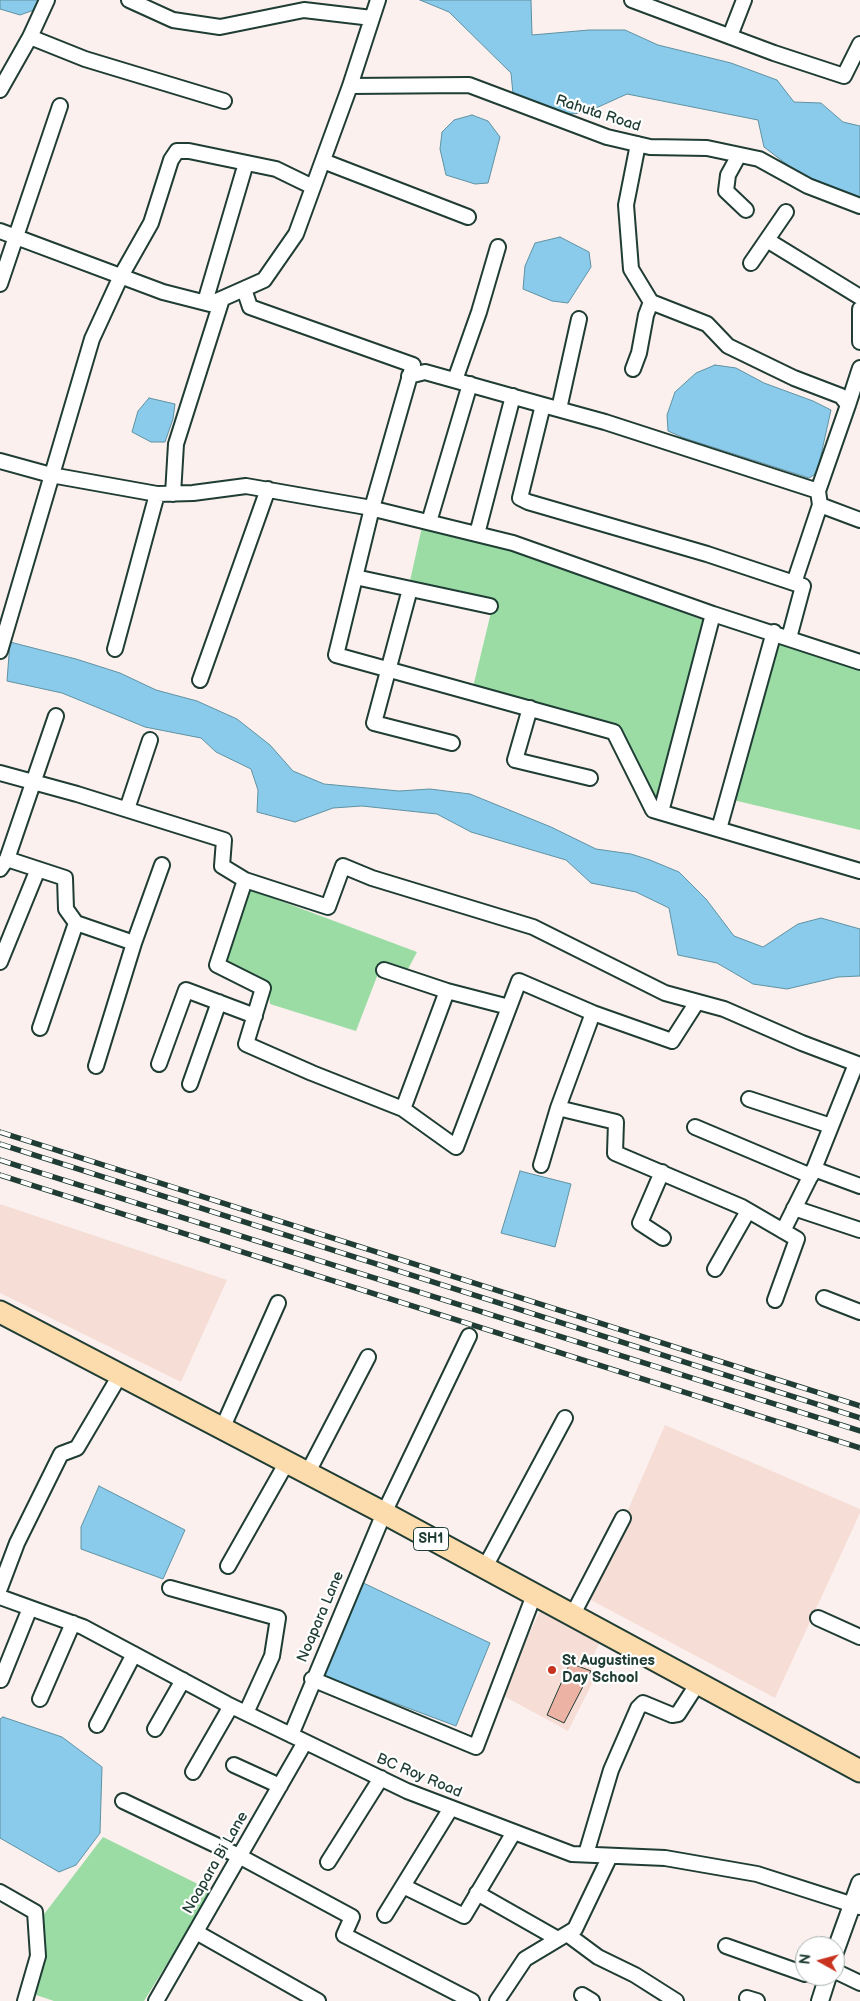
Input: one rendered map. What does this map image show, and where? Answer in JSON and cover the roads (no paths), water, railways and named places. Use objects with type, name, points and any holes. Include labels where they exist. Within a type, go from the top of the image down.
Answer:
[{"type":"main road","name":"SH1","points":[[0,1312],[384,1513],[860,1771]]},
{"type":"street","points":[[0,90],[30,37],[47,0]]},
{"type":"street","points":[[129,0],[173,20],[220,27],[304,10],[372,18]]},
{"type":"street","points":[[0,231],[163,292],[210,304],[264,280],[296,234],[350,86],[378,0]]},
{"type":"street","points":[[632,0],[774,53],[844,76],[860,44]]},
{"type":"street","points":[[730,36],[744,0]]},
{"type":"street","points":[[30,37],[85,59],[224,101]]},
{"type":"street","name":"Rahuta Road","points":[[350,86],[470,85],[607,137],[650,147],[707,148],[759,159],[808,186],[860,206]]},
{"type":"street","points":[[0,284],[60,106]]},
{"type":"street","points":[[638,144],[626,205],[626,214],[631,269],[651,302],[707,324],[728,346],[794,378],[841,396],[848,405]]},
{"type":"street","points":[[0,651],[92,339],[121,276],[151,223],[171,160],[177,151],[189,151],[276,169],[313,187]]},
{"type":"street","points":[[739,155],[728,175],[726,191],[746,210]]},
{"type":"street","points":[[323,161],[468,217]]},
{"type":"street","points":[[205,302],[246,162]]},
{"type":"street","points":[[751,262],[786,212]]},
{"type":"street","points":[[767,240],[860,297]]},
{"type":"street","points":[[455,380],[479,312],[498,247]]},
{"type":"street","points":[[244,289],[250,307],[412,365],[372,508],[336,655],[614,732],[653,810],[860,871]]},
{"type":"street","points":[[173,494],[176,444],[222,299]]},
{"type":"street","points":[[632,369],[639,353],[646,315],[651,302]]},
{"type":"street","points":[[860,309],[860,342]]},
{"type":"street","points":[[559,409],[579,319]]},
{"type":"street","points":[[794,583],[820,505],[818,491],[860,368]]},
{"type":"street","points":[[409,376],[425,372],[543,404],[818,491]]},
{"type":"street","points":[[429,522],[470,384]]},
{"type":"street","points":[[477,534],[514,396]]},
{"type":"street","points":[[543,404],[520,498],[528,502],[707,554],[803,586],[789,638]]},
{"type":"street","points":[[0,461],[51,475],[157,494],[194,493],[246,486],[372,508],[513,543],[713,614],[774,632],[860,662]]},
{"type":"street","points":[[200,680],[268,490]]},
{"type":"street","points":[[116,649],[157,494]]},
{"type":"street","points":[[820,505],[860,520]]},
{"type":"street","points":[[355,577],[490,606]]},
{"type":"street","points":[[410,589],[374,723],[452,743]]},
{"type":"street","points":[[661,812],[713,614]]},
{"type":"street","points":[[719,829],[774,632]]},
{"type":"street","points":[[530,708],[515,760],[590,778]]},
{"type":"street","points":[[56,716],[4,864],[38,869],[65,878],[66,909],[76,923],[134,943]]},
{"type":"street","points":[[127,810],[150,740]]},
{"type":"street","points":[[0,773],[224,840],[222,866],[245,880],[328,907],[343,866],[372,878],[533,927],[665,993],[724,1009],[802,1043],[858,1064],[812,1172],[783,1231]]},
{"type":"street","points":[[96,1066],[134,943],[162,866]]},
{"type":"street","points":[[0,962],[38,869]]},
{"type":"street","points":[[245,880],[217,965],[263,988],[246,1044],[312,1073],[403,1109],[456,1147],[519,981],[593,1013],[672,1041],[697,1002]]},
{"type":"street","points":[[40,1028],[76,923]]},
{"type":"street","points":[[384,970],[447,991],[509,1007]]},
{"type":"street","points":[[159,1064],[186,990],[254,1016]]},
{"type":"street","points":[[403,1109],[447,991]]},
{"type":"street","points":[[190,1084],[219,1002]]},
{"type":"street","points":[[541,1165],[558,1108],[593,1013]]},
{"type":"street","points":[[749,1099],[831,1126]]},
{"type":"street","points":[[558,1108],[616,1122],[615,1153],[748,1211],[797,1240],[776,1300]]},
{"type":"street","points":[[695,1127],[812,1172],[860,1186]]},
{"type":"street","points":[[662,1172],[640,1223],[663,1238]]},
{"type":"street","points":[[794,1208],[860,1230]]},
{"type":"street","points":[[715,1269],[748,1211]]},
{"type":"street","points":[[824,1298],[860,1312]]},
{"type":"street","points":[[222,1429],[278,1303]]},
{"type":"street","name":"Noapara Lane","points":[[290,1735],[312,1679],[384,1513],[469,1336]]},
{"type":"street","points":[[307,1474],[368,1357]]},
{"type":"street","points":[[0,1588],[17,1543],[61,1454],[77,1448],[120,1375]]},
{"type":"street","points":[[484,1568],[565,1418]]},
{"type":"street","points":[[228,1566],[287,1462]]},
{"type":"street","points":[[572,1616],[623,1518]]},
{"type":"street","points":[[170,1588],[278,1618],[272,1656],[246,1713]]},
{"type":"street","points":[[312,1679],[476,1747],[534,1595]]},
{"type":"street","name":"BC Roy Road","points":[[0,1598],[73,1623],[231,1706],[381,1778],[451,1808],[572,1854],[665,1858],[757,1874],[856,1905]]},
{"type":"street","points":[[1,1680],[30,1608]]},
{"type":"street","points":[[818,1618],[860,1637]]},
{"type":"street","points":[[40,1699],[73,1623]]},
{"type":"street","points":[[97,1726],[134,1654]]},
{"type":"street","points":[[155,1729],[183,1680]]},
{"type":"street","points":[[586,1854],[611,1770],[638,1708],[643,1703],[672,1714],[678,1714],[698,1683]]},
{"type":"street","points":[[193,1772],[231,1706]]},
{"type":"street","name":"Noapara Bi Lane","points":[[156,2001],[305,1742]]},
{"type":"street","points":[[234,1765],[280,1786]]},
{"type":"street","points":[[328,1862],[381,1778]]},
{"type":"street","points":[[123,1801],[239,1856],[352,1917],[344,1935],[472,2001]]},
{"type":"street","points":[[385,1915],[451,1808]]},
{"type":"street","points":[[403,1886],[464,1916],[514,1832]]},
{"type":"street","points":[[497,2001],[525,1959],[575,1930],[610,1856]]},
{"type":"street","points":[[842,1936],[856,1905],[860,1883]]},
{"type":"street","points":[[0,1892],[35,1912],[38,1956],[25,2001]]},
{"type":"street","points":[[478,1893],[635,1975],[676,2001]]},
{"type":"street","points":[[196,1932],[318,2001]]},
{"type":"street","points":[[726,1946],[795,1970]]},
{"type":"street","points":[[845,1980],[860,1983]]},
{"type":"street","points":[[820,2001],[823,1986]]},
{"type":"water","points":[[0,0],[38,0],[34,10],[20,15],[0,9]]},
{"type":"water","points":[[420,0],[531,0],[532,35],[589,30],[625,30],[658,45],[731,63],[777,80],[794,102],[821,103],[843,122],[860,126],[860,199],[806,179],[764,147],[758,120],[627,94],[585,113],[567,114],[513,94],[511,73],[449,12]]},
{"type":"water","points":[[472,115],[488,121],[500,137],[488,183],[475,184],[446,175],[440,149],[442,132],[454,120]]},
{"type":"water","points":[[560,237],[589,252],[591,267],[568,303],[552,301],[523,289],[525,266],[535,243]]},
{"type":"water","points":[[715,365],[736,368],[764,383],[813,401],[831,410],[817,473],[809,478],[684,438],[668,431],[667,415],[675,392],[696,373]]},
{"type":"water","points":[[149,398],[175,404],[173,419],[165,442],[151,442],[132,432],[138,411]]},
{"type":"water","points":[[10,642],[76,659],[120,673],[156,690],[197,701],[237,719],[270,745],[293,771],[324,784],[399,791],[430,789],[470,794],[551,827],[596,849],[631,854],[650,860],[679,872],[706,899],[734,936],[763,947],[798,924],[821,918],[860,929],[860,976],[838,977],[787,989],[753,984],[717,963],[678,955],[669,908],[636,892],[591,883],[566,860],[471,832],[437,814],[362,806],[333,808],[295,822],[257,812],[258,790],[251,769],[216,752],[201,738],[145,727],[62,693],[7,681]]},
{"type":"water","points":[[520,1171],[571,1184],[555,1247],[501,1233]]},
{"type":"water","points":[[99,1486],[185,1530],[163,1579],[81,1549],[81,1527]]},
{"type":"water","points":[[357,1580],[490,1643],[456,1726],[320,1675]]},
{"type":"water","points":[[3,1717],[62,1737],[102,1767],[100,1833],[76,1865],[59,1872],[0,1838],[0,1719]]},
{"type":"railway","points":[[0,1132],[860,1406]]},
{"type":"railway","points":[[0,1144],[860,1418]]},
{"type":"railway","points":[[0,1160],[860,1431]]},
{"type":"railway","points":[[0,1175],[860,1448]]},
{"type":"place","name":"St Augustines Day School","points":[[552,1670]]}]
